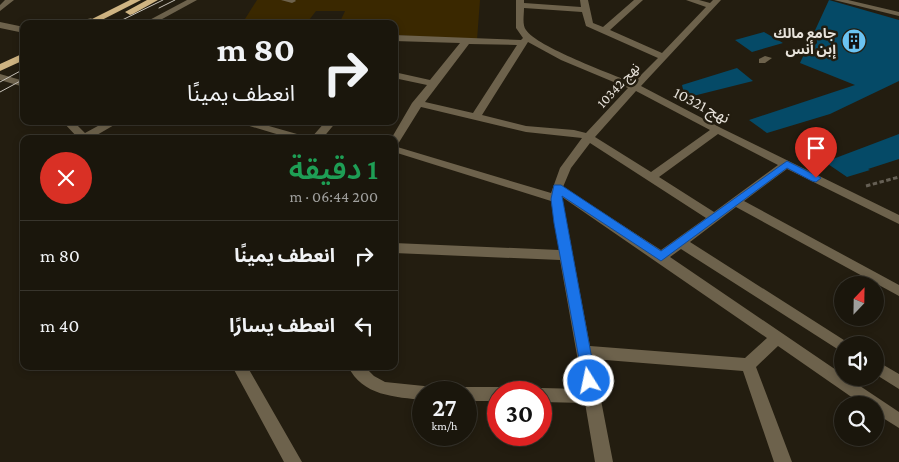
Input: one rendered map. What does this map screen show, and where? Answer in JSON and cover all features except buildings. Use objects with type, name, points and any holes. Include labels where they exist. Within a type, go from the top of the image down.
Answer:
[{"type":"highway","points":[[93,20],[137,0]]},
{"type":"highway","points":[[113,20],[154,0]]},
{"type":"highway","points":[[0,74],[20,59]]},
{"type":"highway","points":[[0,74],[20,66]]},
{"type":"street","points":[[0,9],[10,0]]},
{"type":"street","points":[[154,20],[193,0]]},
{"type":"street","points":[[584,0],[588,24],[664,57]]},
{"type":"street","points":[[604,32],[639,0]]},
{"type":"street","points":[[690,0],[715,3]]},
{"type":"street","points":[[838,0],[899,14]]},
{"type":"street","points":[[525,41],[520,28],[520,3],[585,10]]},
{"type":"street","name":"نهج 10342","points":[[557,193],[571,160],[588,138],[633,86],[664,57],[715,3]]},
{"type":"street","points":[[0,25],[20,29]]},
{"type":"street","points":[[398,38],[466,42],[525,41]]},
{"type":"street","points":[[475,118],[525,41]]},
{"type":"street","name":"نهج 10321","points":[[525,41],[633,86],[717,130],[899,220]]},
{"type":"street","points":[[398,135],[417,103],[466,42]]},
{"type":"street","points":[[0,74],[20,82]]},
{"type":"street","points":[[398,76],[432,83]]},
{"type":"street","points":[[417,103],[531,130],[574,134],[588,138],[715,218]]},
{"type":"street","points":[[71,125],[81,135]]},
{"type":"street","points":[[90,135],[108,125]]},
{"type":"street","points":[[253,125],[291,135]]},
{"type":"street","points":[[320,135],[328,125]]},
{"type":"street","points":[[652,177],[717,130]]},
{"type":"street","points":[[398,149],[557,193],[661,256],[899,421]]},
{"type":"street","points":[[661,256],[787,164]]},
{"type":"street","points":[[557,193],[566,255],[604,462]]},
{"type":"street","points":[[736,202],[899,291]]},
{"type":"street","points":[[681,243],[834,341]]},
{"type":"street","points":[[398,248],[566,255]]},
{"type":"street","points":[[584,352],[748,365],[778,337]]},
{"type":"street","points":[[748,365],[783,462]]},
{"type":"street","points":[[241,370],[293,462]]},
{"type":"street","points":[[358,370],[369,384],[412,391]]},
{"type":"street","points":[[884,372],[899,382]]},
{"type":"street","points":[[552,395],[592,396]]},
{"type":"path","points":[[845,193],[899,177]]},
{"type":"shaded area","points":[[257,0],[480,0],[477,40],[398,35],[398,20],[341,20],[345,11],[316,11],[309,20],[245,19]]},
{"type":"tram line","points":[[122,20],[163,0]]},
{"type":"tram line","points":[[159,8],[175,0]]},
{"type":"tram line","points":[[0,82],[20,71]]},
{"type":"tram line","points":[[0,92],[20,81]]},
{"type":"place","name":"جامع مالك إبن أنس","points":[[854,41]]},
{"type":"route","points":[[589,381],[556,199],[557,188],[661,256],[787,164],[816,178]]}]
